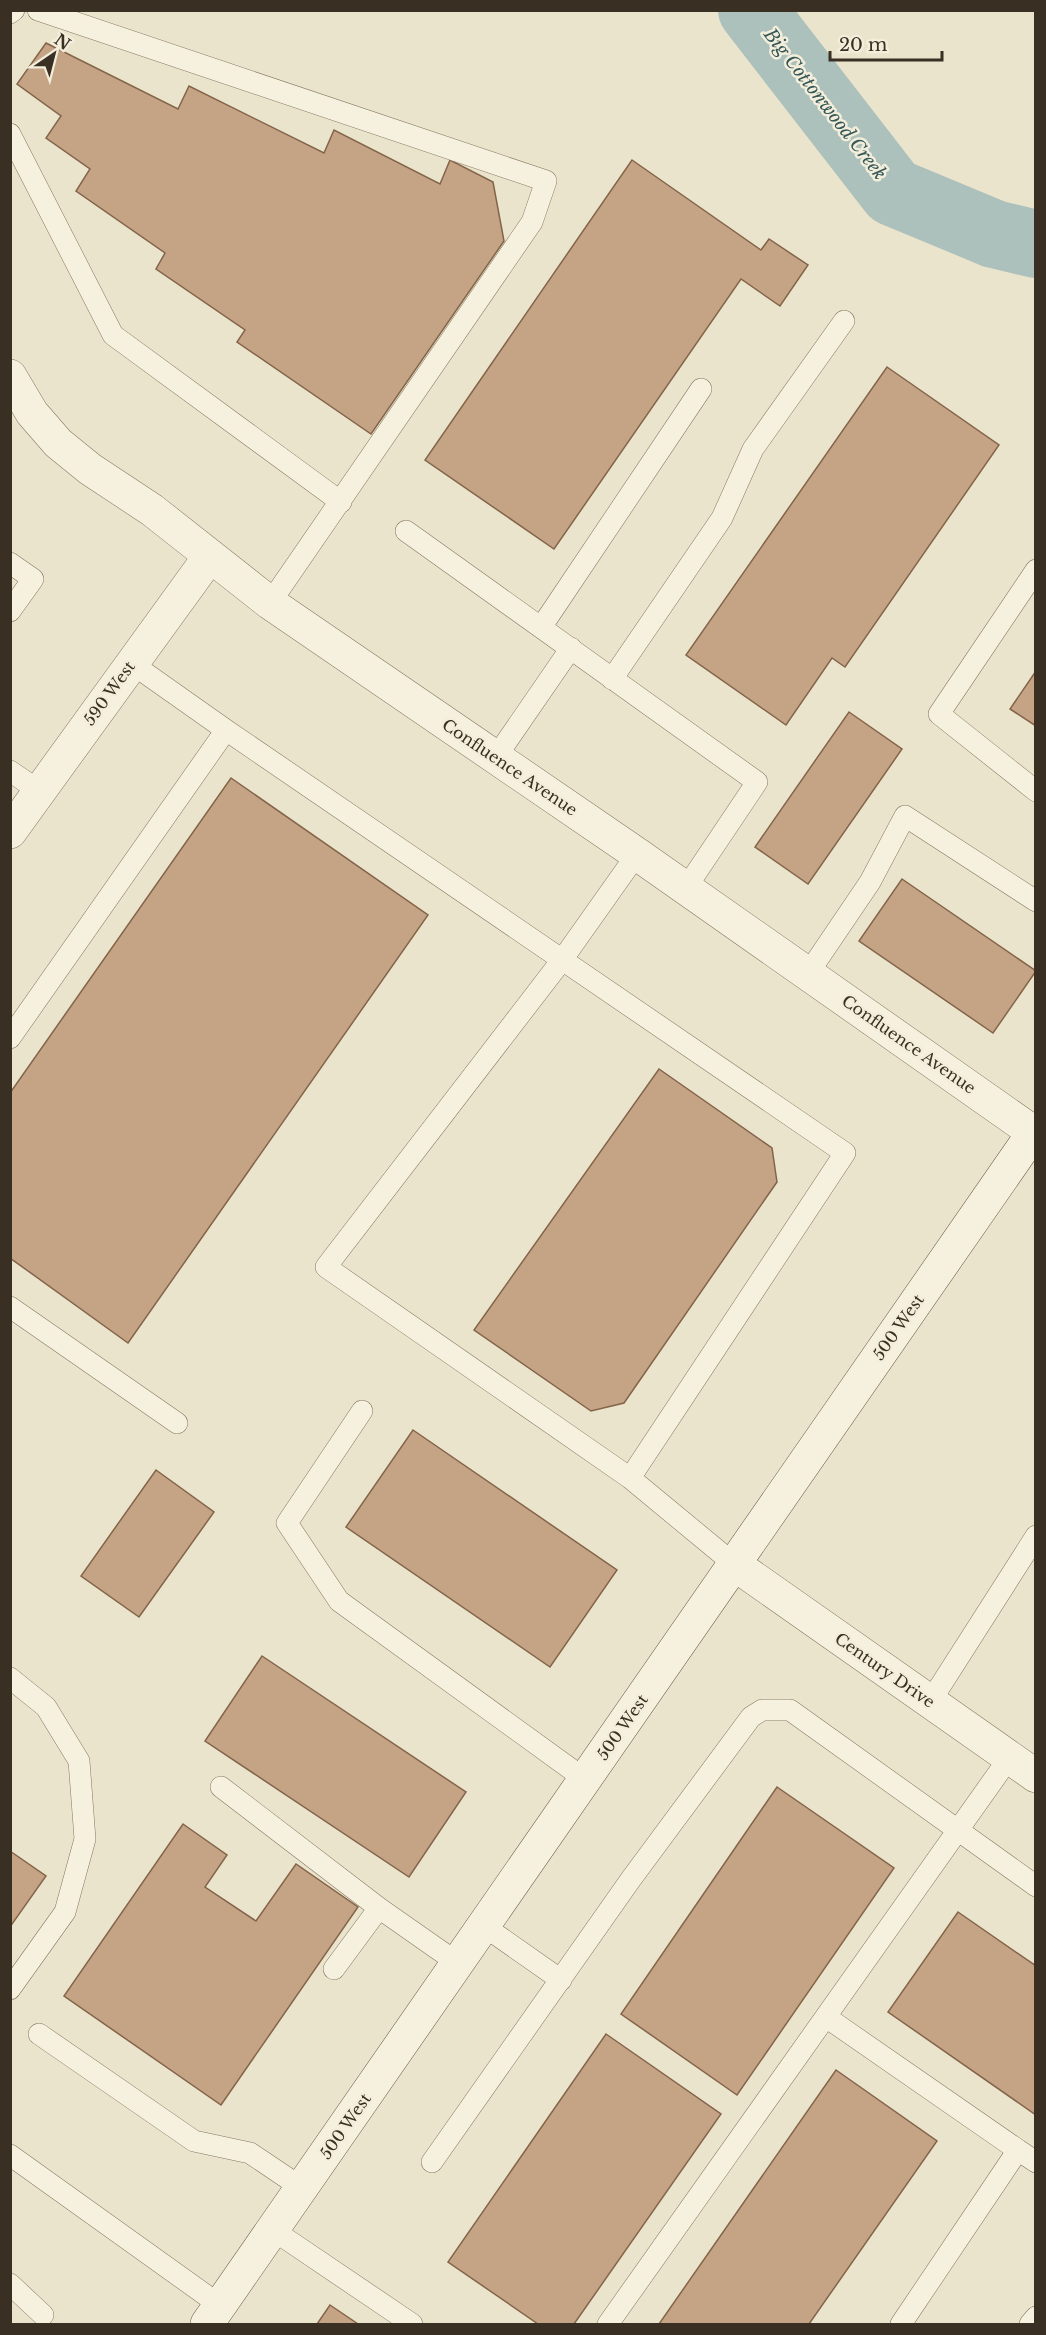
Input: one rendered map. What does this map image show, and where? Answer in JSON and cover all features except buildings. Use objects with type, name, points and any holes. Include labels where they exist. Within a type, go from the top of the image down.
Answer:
[{"type":"street","name":"Confluence Avenue","points":[[10,376],[32,413],[58,443],[90,469],[152,510],[270,603],[637,854],[807,975],[1035,1131]]},
{"type":"street","name":"590 West","points":[[10,832],[210,556]]},
{"type":"street","name":"500 West","points":[[214,2315],[1035,1131]]},
{"type":"street","name":"Century Drive","points":[[734,1564],[1035,1776]]},
{"type":"lane","points":[[10,13],[14,10]]},
{"type":"lane","points":[[38,10],[546,181],[532,222],[270,603]]},
{"type":"lane","points":[[10,134],[113,334],[341,502]]},
{"type":"lane","points":[[612,679],[722,518],[753,449],[844,321]]},
{"type":"lane","points":[[542,626],[702,389]]},
{"type":"lane","points":[[406,531],[542,626],[757,782],[686,888]]},
{"type":"lane","points":[[10,563],[33,579],[10,611]]},
{"type":"lane","points":[[1035,570],[939,714],[1035,791]]},
{"type":"lane","points":[[496,757],[571,648]]},
{"type":"lane","points":[[131,663],[845,1153],[630,1478]]},
{"type":"lane","points":[[10,1038],[226,730]]},
{"type":"lane","points":[[10,771],[39,791]]},
{"type":"lane","points":[[807,975],[870,882],[905,816],[1035,901]]},
{"type":"lane","points":[[637,854],[562,960],[326,1267],[630,1478],[734,1564]]},
{"type":"lane","points":[[10,1307],[177,1423]]},
{"type":"lane","points":[[362,1411],[287,1522],[339,1600],[586,1780]]},
{"type":"lane","points":[[930,1702],[1035,1536]]},
{"type":"lane","points":[[10,1678],[46,1707],[79,1761],[86,1839],[65,1912],[10,1989]]},
{"type":"lane","points":[[432,2162],[631,1879],[751,1717],[762,1710],[790,1710],[1035,1886]]},
{"type":"lane","points":[[608,2325],[1009,1758]]},
{"type":"lane","points":[[221,1787],[379,1908],[459,1964]]},
{"type":"lane","points":[[334,1969],[379,1908]]},
{"type":"lane","points":[[484,1926],[561,1980]]},
{"type":"lane","points":[[826,2017],[1027,2156],[901,2325]]},
{"type":"lane","points":[[39,2034],[194,2141],[250,2153],[302,2188]]},
{"type":"lane","points":[[10,2155],[214,2315]]},
{"type":"lane","points":[[273,2230],[412,2325]]},
{"type":"lane","points":[[10,2284],[46,2321]]},
{"type":"lane","points":[[1030,2325],[1035,2317]]},
{"type":"waterway","name":"Big Cottonwood Creek","points":[[752,10],[893,192],[994,234],[1036,244]]}]
